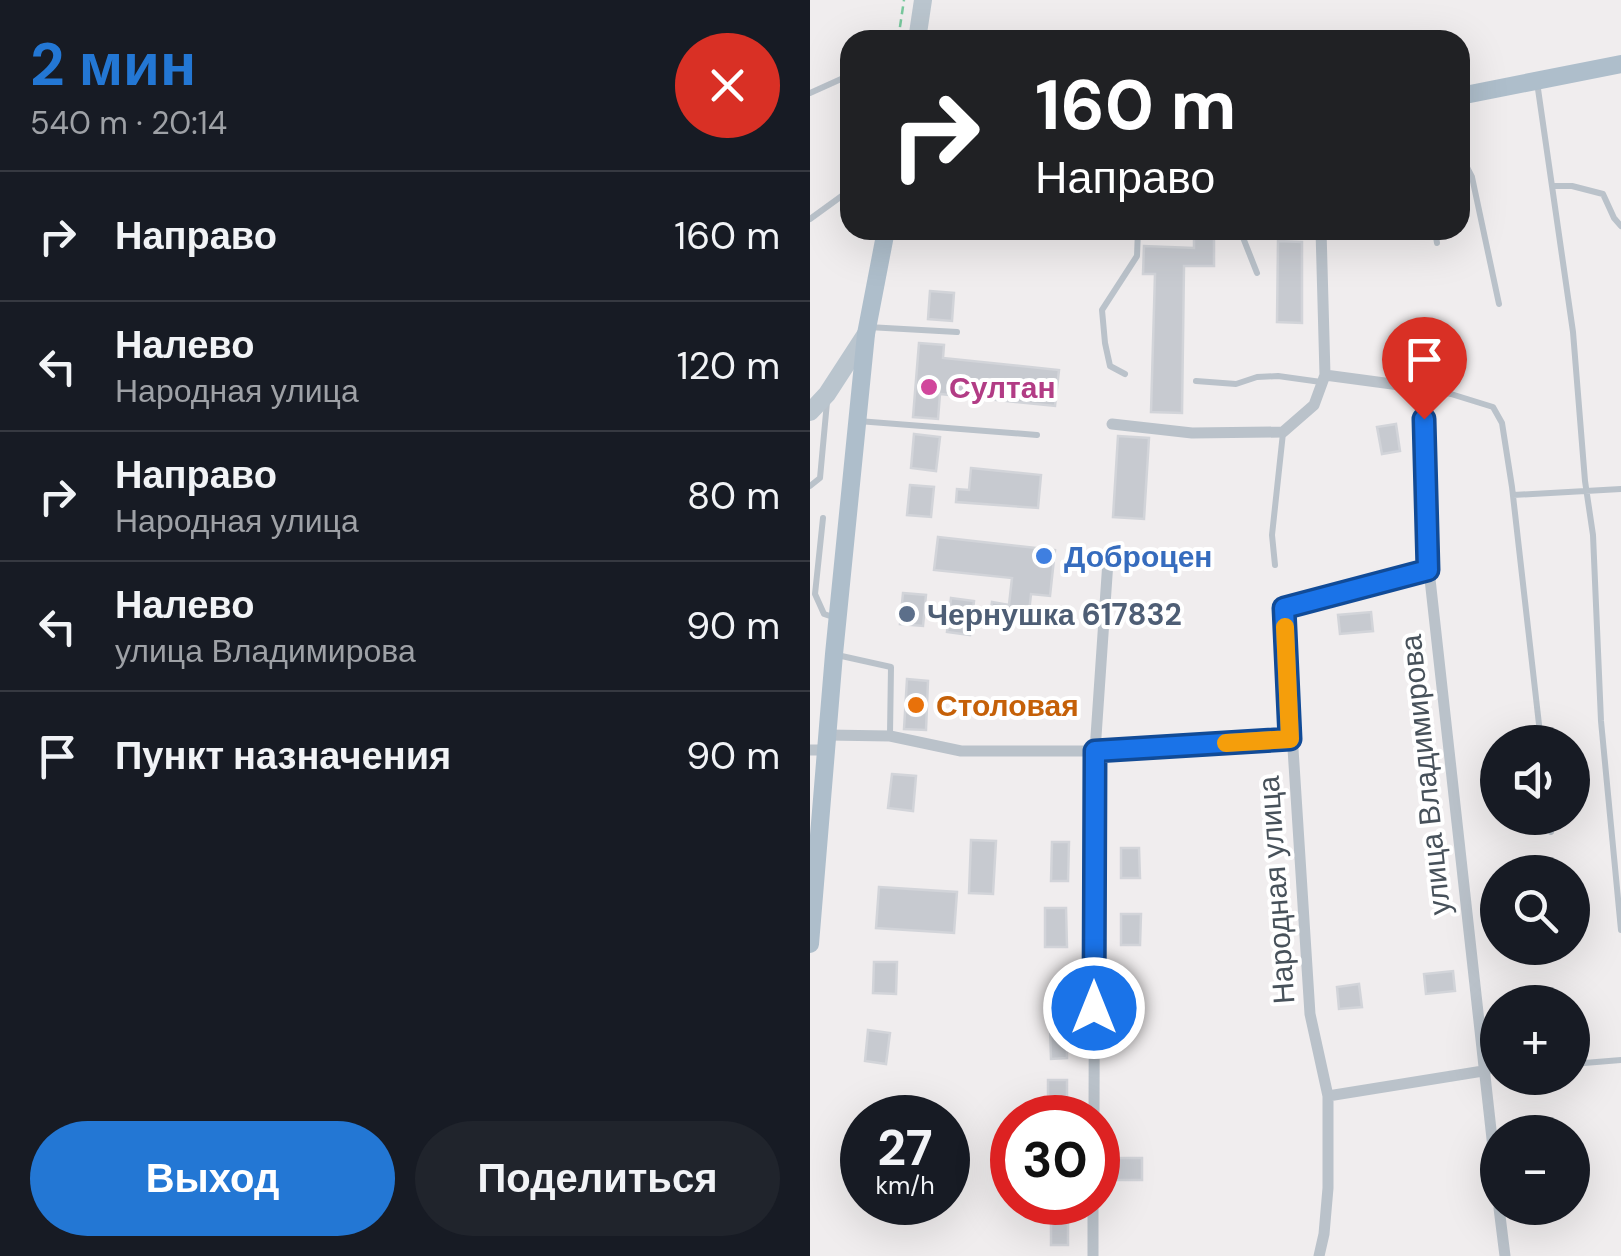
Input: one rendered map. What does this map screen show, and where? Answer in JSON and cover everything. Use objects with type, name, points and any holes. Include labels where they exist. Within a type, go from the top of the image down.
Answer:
[{"type":"main road","points":[[1470,94],[1621,64]]},
{"type":"main road","points":[[810,944],[821,745],[867,330],[884,240]]},
{"type":"street","points":[[918,30],[923,0]]},
{"type":"street","points":[[1112,424],[1192,433],[1283,432],[1314,405],[1324,379],[1321,240]]},
{"type":"street","points":[[810,412],[827,394],[867,330]]},
{"type":"street","points":[[1324,379],[1422,388]]},
{"type":"street","name":"улица Владимирова","points":[[1422,388],[1428,570],[1480,1052]]},
{"type":"street","points":[[1094,1095],[1095,751],[1108,562]]},
{"type":"street","name":"Народная улица","points":[[1319,1256],[1328,1188],[1328,1096],[1310,1014],[1284,608],[1428,570]]},
{"type":"street","points":[[821,745],[890,736],[961,750],[1095,751],[1290,739]]},
{"type":"street","points":[[1328,1096],[1480,1071]]},
{"type":"street","points":[[1093,1225],[1093,1256]]},
{"type":"street","points":[[1501,1225],[1505,1256]]},
{"type":"street","points":[[1324,1234],[1332,1256]]},
{"type":"lane","points":[[810,92],[840,79]]},
{"type":"lane","points":[[1537,81],[1573,332],[1593,535],[1601,721],[1621,930]]},
{"type":"lane","points":[[1470,173],[1499,304]]},
{"type":"lane","points":[[1552,186],[1572,186],[1603,194],[1621,226]]},
{"type":"lane","points":[[810,219],[840,197]]},
{"type":"lane","points":[[1125,374],[1110,366],[1102,310],[1136,256],[1137,240]]},
{"type":"lane","points":[[1244,240],[1257,272]]},
{"type":"lane","points":[[867,330],[956,332]]},
{"type":"lane","points":[[1196,381],[1236,384],[1256,377],[1278,376],[1324,379]]},
{"type":"lane","points":[[1422,388],[1493,407],[1502,423],[1538,725]]},
{"type":"lane","points":[[810,486],[820,478],[827,394]]},
{"type":"lane","points":[[857,421],[1037,435]]},
{"type":"lane","points":[[1275,565],[1272,534],[1283,432]]},
{"type":"lane","points":[[1513,495],[1621,489]]},
{"type":"lane","points":[[823,518],[815,594],[824,614],[837,618]]},
{"type":"lane","points":[[834,654],[891,667],[890,736]]},
{"type":"lane","points":[[1590,1063],[1621,1060]]},
{"type":"path","points":[[900,30],[904,0]]},
{"type":"building","points":[[1194,240],[1214,240],[1214,266],[1184,266],[1182,413],[1151,412],[1155,274],[1143,274],[1144,246],[1194,248]]},
{"type":"building","points":[[1278,241],[1302,242],[1302,323],[1277,322]]},
{"type":"building","points":[[930,291],[954,293],[952,321],[928,319]]},
{"type":"building","points":[[919,343],[944,345],[943,358],[1059,370],[1055,406],[940,394],[938,419],[913,417]]},
{"type":"building","points":[[1396,424],[1400,451],[1382,454],[1377,427]]},
{"type":"building","points":[[914,434],[940,437],[936,471],[911,468]]},
{"type":"building","points":[[1118,436],[1149,438],[1144,519],[1113,517]]},
{"type":"building","points":[[971,468],[1041,475],[1038,508],[956,502],[957,489],[969,490]]},
{"type":"building","points":[[910,485],[934,487],[931,517],[907,515]]},
{"type":"building","points":[[938,537],[1055,550],[1050,596],[1031,594],[1028,621],[990,616],[992,602],[1009,605],[1012,578],[934,570]]},
{"type":"building","points":[[903,593],[926,595],[923,626],[900,624]]},
{"type":"building","points":[[951,598],[974,601],[970,635],[947,632]]},
{"type":"building","points":[[1371,612],[1373,631],[1340,634],[1338,615]]},
{"type":"building","name":"Столовая","points":[[907,679],[928,681],[926,730],[904,729]]},
{"type":"building","points":[[892,774],[916,776],[913,811],[888,808]]},
{"type":"building","points":[[971,840],[996,841],[993,894],[969,893]]},
{"type":"building","points":[[1052,842],[1069,842],[1068,881],[1051,881]]},
{"type":"building","points":[[1121,848],[1139,848],[1140,878],[1121,878]]},
{"type":"building","points":[[879,887],[957,892],[954,933],[876,928]]},
{"type":"building","points":[[1045,908],[1066,908],[1067,947],[1045,947]]},
{"type":"building","points":[[1121,914],[1141,914],[1140,945],[1121,945]]},
{"type":"building","points":[[874,962],[897,962],[896,994],[873,993]]},
{"type":"building","points":[[1453,971],[1455,991],[1426,994],[1424,974]]},
{"type":"building","points":[[1359,984],[1362,1007],[1339,1009],[1337,987]]},
{"type":"building","points":[[1067,1026],[1067,1058],[1051,1059],[1050,1027]]},
{"type":"building","points":[[868,1030],[890,1033],[886,1064],[865,1061]]},
{"type":"building","points":[[1048,1080],[1067,1080],[1067,1095],[1048,1095]]},
{"type":"building","points":[[1120,1158],[1142,1158],[1142,1180],[1120,1180]]},
{"type":"building","points":[[1051,1225],[1068,1225],[1068,1245],[1051,1245]]},
{"type":"slow traffic","points":[[1226,743],[1290,739],[1285,627]]},
{"type":"place","name":"Султан","points":[[929,387]]},
{"type":"place","name":"Доброцен","points":[[1044,556]]},
{"type":"place","name":"Чернушка 617832","points":[[907,614]]},
{"type":"place","name":"Столовая","points":[[916,705]]},
{"type":"route","points":[[1094,1008],[1095,751],[1290,739],[1284,608],[1428,570],[1424,419]]}]
